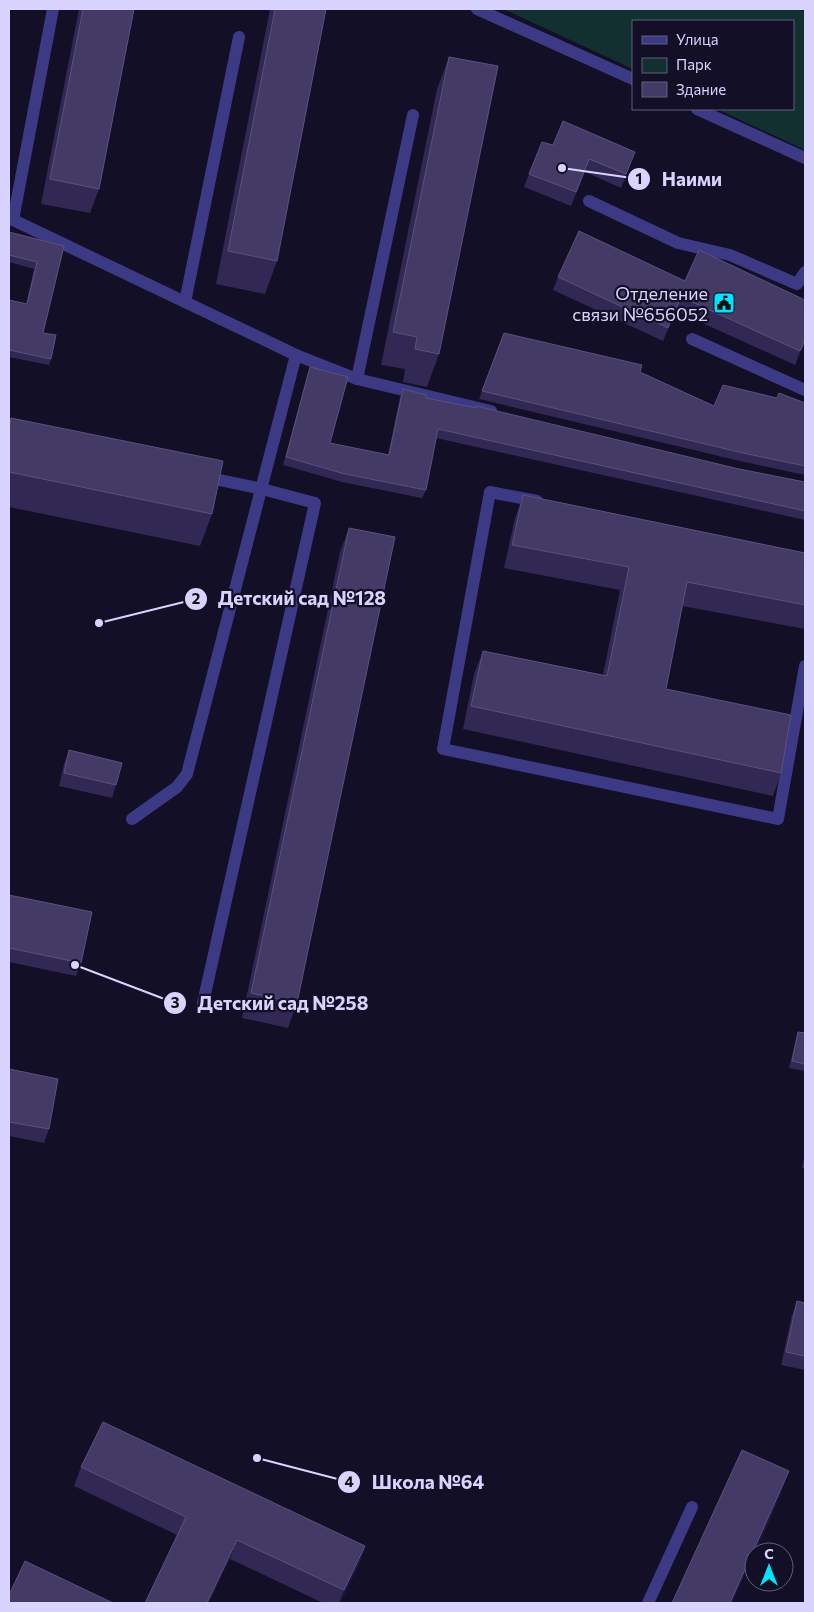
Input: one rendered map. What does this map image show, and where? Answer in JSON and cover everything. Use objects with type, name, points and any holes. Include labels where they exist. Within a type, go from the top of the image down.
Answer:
[{"type":"street","points":[[53,9],[11,219],[296,355],[357,379],[508,415]]},
{"type":"street","points":[[477,9],[632,80]]},
{"type":"street","points":[[185,302],[239,37]]},
{"type":"street","points":[[699,110],[805,158]]},
{"type":"street","points":[[357,379],[412,115]]},
{"type":"street","points":[[589,202],[678,243],[730,255],[797,284],[805,272]]},
{"type":"street","points":[[692,339],[805,390]]},
{"type":"street","points":[[132,818],[177,787],[187,774],[296,355]]},
{"type":"street","points":[[194,474],[315,503],[203,1003]]},
{"type":"street","points":[[548,504],[490,492],[443,749],[778,819],[805,666]]},
{"type":"street","points":[[648,1603],[692,1507]]},
{"type":"green space","points":[[503,9],[798,9],[805,12],[805,150],[719,110],[794,110],[794,20],[632,20],[632,69]]},
{"type":"building","points":[[83,9],[134,9],[99,189],[50,179]]},
{"type":"building","points":[[275,9],[326,9],[277,261],[228,251]]},
{"type":"building","points":[[449,57],[498,66],[439,354],[415,349],[417,337],[393,332]]},
{"type":"building","points":[[563,121],[635,152],[626,174],[589,159],[576,192],[529,174],[542,142],[553,145]]},
{"type":"building","points":[[579,231],[685,281],[699,250],[805,300],[805,340],[800,351],[681,297],[668,328],[558,277]]},
{"type":"building","points":[[9,232],[64,246],[43,333],[56,335],[51,359],[9,350],[9,300],[27,304],[37,262],[9,255]]},
{"type":"building","points":[[504,333],[642,365],[640,372],[714,406],[723,385],[777,398],[779,393],[805,403],[805,466],[482,391]]},
{"type":"building","points":[[310,367],[348,377],[330,443],[389,455],[403,389],[426,395],[426,398],[476,408],[476,406],[739,469],[805,482],[805,511],[438,429],[426,490],[345,474],[286,457]]},
{"type":"building","points":[[11,418],[223,461],[212,514],[9,472],[9,431]]},
{"type":"building","points":[[523,495],[805,553],[805,605],[687,582],[666,689],[791,715],[781,773],[471,706],[483,651],[607,676],[629,567],[512,545]]},
{"type":"building","points":[[349,528],[395,537],[297,1003],[251,993]]},
{"type":"building","points":[[69,750],[122,763],[116,785],[64,773]]},
{"type":"building","points":[[9,895],[92,912],[81,963],[9,948]]},
{"type":"building","points":[[798,1032],[805,1033],[805,1064],[792,1061]]},
{"type":"building","points":[[9,1069],[58,1079],[49,1129],[9,1122]]},
{"type":"building","points":[[797,1301],[805,1303],[805,1356],[786,1352]]},
{"type":"building","points":[[103,1422],[365,1546],[344,1590],[237,1540],[207,1603],[145,1603],[186,1517],[81,1467]]},
{"type":"building","points":[[742,1450],[789,1471],[757,1542],[744,1542],[744,1572],[730,1603],[672,1603]]},
{"type":"building","points":[[25,1561],[113,1603],[9,1603],[9,1595]]},
{"type":"place","name":"Наими","points":[[562,168]]},
{"type":"place","name":"Отделение связи №656052","points":[[724,303]]},
{"type":"place","name":"Детский сад №128","points":[[99,623]]},
{"type":"place","name":"Детский сад №258","points":[[75,965]]},
{"type":"place","name":"Школа №64","points":[[257,1458]]}]
